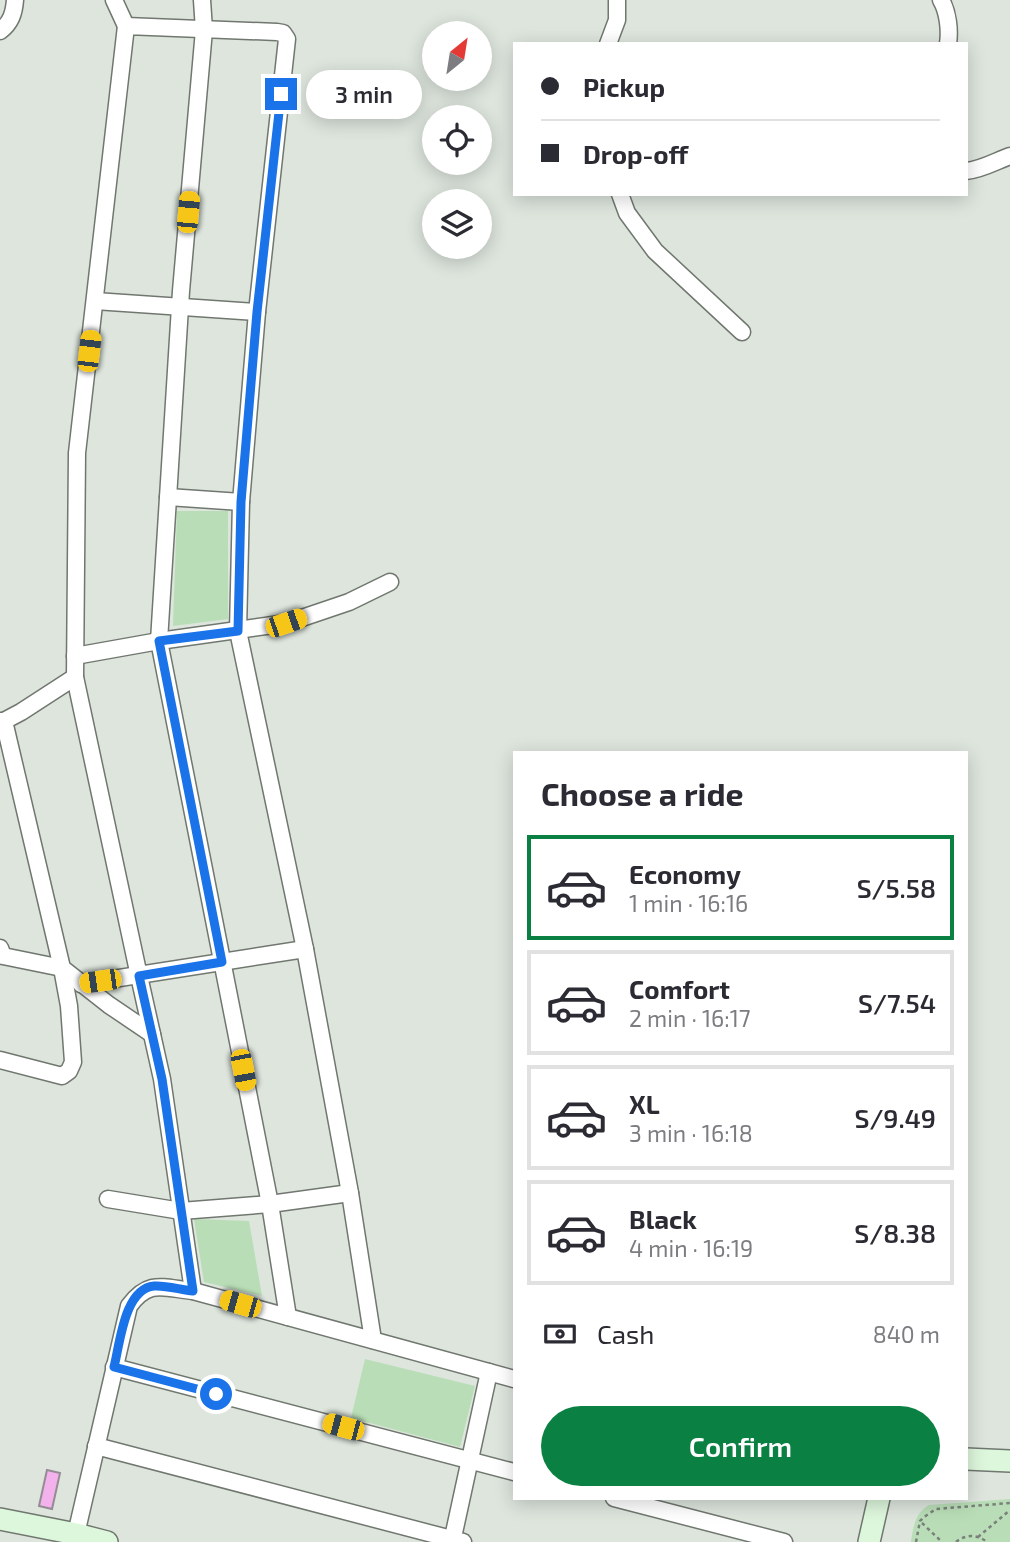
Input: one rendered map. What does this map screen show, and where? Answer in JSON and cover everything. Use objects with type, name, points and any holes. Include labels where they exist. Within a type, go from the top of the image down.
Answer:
[{"type":"main road","points":[[968,1459],[1010,1461]]},
{"type":"main road","points":[[869,1542],[879,1500]]},
{"type":"main road","points":[[0,1519],[64,1536],[107,1542]]},
{"type":"street","points":[[0,31],[9,22],[15,0]]},
{"type":"street","points":[[114,0],[126,26],[77,453],[75,677],[162,1079],[193,1291]]},
{"type":"street","points":[[202,0],[204,30],[180,307],[159,641],[270,1204],[288,1318]]},
{"type":"street","points":[[609,42],[617,20],[617,0]]},
{"type":"street","points":[[941,0],[948,22],[948,42]]},
{"type":"street","points":[[126,26],[281,32],[286,40],[257,312],[241,502],[238,631],[305,948],[350,1193],[373,1340]]},
{"type":"street","points":[[968,171],[1010,156]]},
{"type":"street","points":[[621,196],[627,213],[655,251],[742,332]]},
{"type":"street","points":[[95,301],[257,312]]},
{"type":"street","points":[[168,497],[241,502]]},
{"type":"street","points":[[75,656],[286,623],[349,602],[390,582]]},
{"type":"street","points":[[0,1060],[62,1076],[69,1071],[73,1062],[69,1006],[62,968],[2,721],[75,677]]},
{"type":"street","points":[[81,984],[305,948]]},
{"type":"street","points":[[1,953],[62,968],[152,1034]]},
{"type":"street","points":[[108,1199],[181,1211],[270,1204],[350,1193]]},
{"type":"street","points":[[64,1536],[96,1446],[128,1306],[137,1294],[152,1286],[193,1291],[513,1379]]},
{"type":"street","points":[[114,1367],[513,1472]]},
{"type":"street","points":[[96,1446],[456,1541],[489,1372]]},
{"type":"street","points":[[622,1500],[784,1542]]},
{"type":"path","points":[[915,1542],[920,1521],[936,1509],[1010,1503]]},
{"type":"path","points":[[978,1537],[1010,1510]]},
{"type":"path","points":[[920,1521],[942,1542]]},
{"type":"path","points":[[956,1542],[967,1536],[978,1537],[987,1542]]},
{"type":"green space","points":[[177,511],[228,511],[228,619],[173,626]]},
{"type":"green space","points":[[194,1219],[249,1221],[262,1296],[204,1282]]},
{"type":"green space","points":[[365,1359],[475,1386],[460,1447],[351,1418]]},
{"type":"green space","points":[[1010,1499],[1010,1542],[911,1542],[918,1516],[929,1505]]},
{"type":"building","points":[[47,1470],[60,1473],[52,1509],[39,1506]]},
{"type":"route","points":[[216,1394],[114,1367],[128,1306],[137,1294],[152,1286],[193,1291],[162,1079],[139,976],[222,962],[159,641],[238,631],[241,502],[257,312],[281,94]]}]
